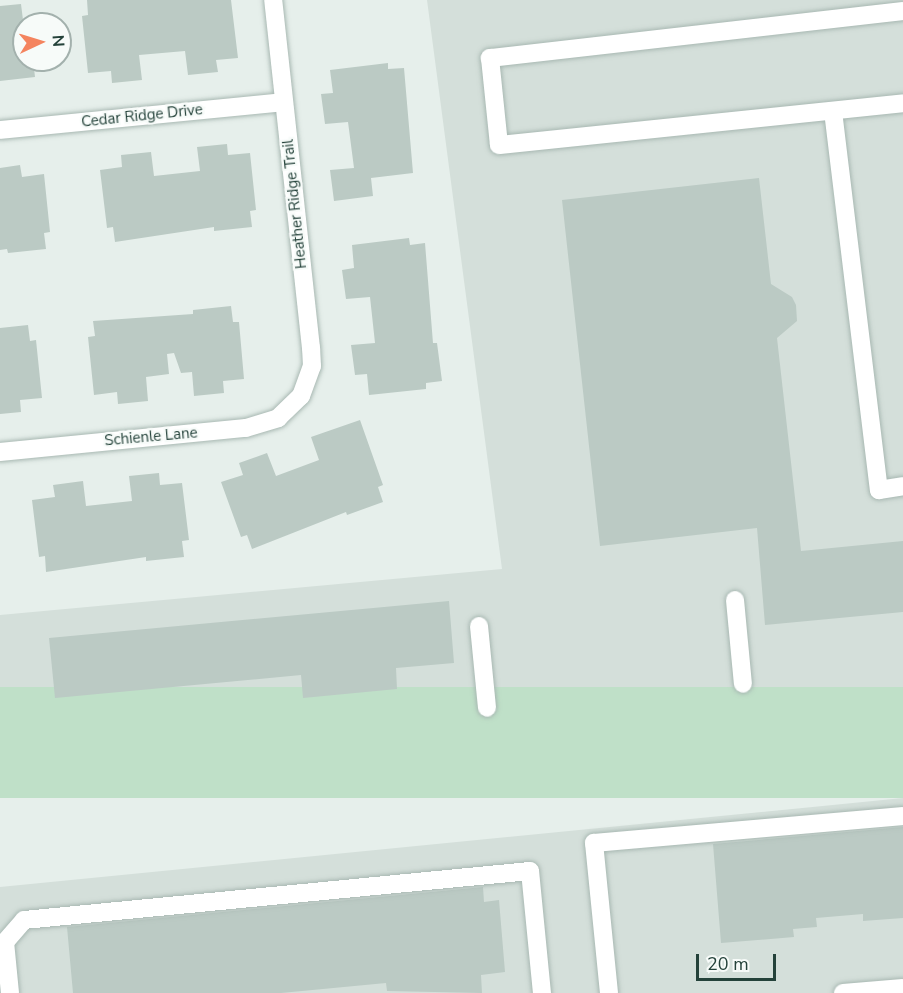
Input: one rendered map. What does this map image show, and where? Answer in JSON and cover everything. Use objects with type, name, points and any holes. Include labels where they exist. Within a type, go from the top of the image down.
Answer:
[{"type":"street","name":"Heather Ridge Trail","points":[[273,0],[312,366],[308,383],[295,404]]},
{"type":"street","points":[[903,11],[490,58],[499,145],[903,103]]},
{"type":"street","name":"Cedar Ridge Drive","points":[[0,130],[284,102]]},
{"type":"street","points":[[833,111],[879,490],[903,486]]},
{"type":"street","name":"Schienle Lane","points":[[0,452],[246,428],[278,418],[295,404]]},
{"type":"street","points":[[735,600],[743,684]]},
{"type":"street","points":[[479,626],[487,708]]},
{"type":"street","points":[[609,993],[594,843],[903,816]]},
{"type":"street","points":[[10,993],[5,942],[24,920],[530,871],[542,993]]},
{"type":"street","points":[[843,993],[903,988]]},
{"type":"shaded area","points":[[427,0],[903,0],[903,687],[0,765],[0,615],[502,569]]},
{"type":"shaded area","points":[[903,798],[903,993],[0,993],[0,887]]},
{"type":"green space","points":[[0,687],[903,687],[903,798],[0,798]]},
{"type":"building","points":[[87,0],[231,0],[238,58],[216,60],[218,72],[188,75],[185,51],[139,55],[142,80],[112,83],[111,71],[88,73],[82,16],[88,15]]},
{"type":"building","points":[[21,4],[22,12],[12,12],[12,72],[34,72],[35,77],[0,81],[0,6]]},
{"type":"building","points":[[388,63],[388,69],[404,68],[413,173],[371,178],[373,196],[334,201],[330,170],[354,168],[348,122],[325,124],[321,94],[333,93],[330,70]]},
{"type":"building","points":[[227,144],[228,155],[250,153],[256,210],[250,211],[252,227],[214,231],[214,227],[115,242],[113,227],[107,228],[100,170],[122,167],[121,155],[151,152],[154,176],[200,171],[197,147]]},
{"type":"building","points":[[20,165],[22,177],[44,174],[50,232],[44,233],[46,249],[8,253],[7,249],[0,250],[0,168]]},
{"type":"building","points":[[759,178],[771,284],[792,297],[796,305],[797,321],[777,338],[801,551],[903,541],[903,612],[765,625],[757,528],[600,546],[562,200]]},
{"type":"building","points":[[409,238],[410,245],[425,243],[433,343],[437,343],[442,381],[426,383],[426,389],[369,395],[367,374],[355,375],[351,345],[375,343],[370,297],[346,299],[342,270],[354,268],[352,245]]},
{"type":"building","points":[[231,306],[233,322],[239,322],[244,379],[223,381],[224,393],[194,396],[192,372],[181,373],[174,353],[167,354],[169,374],[146,377],[148,401],[118,404],[117,392],[94,395],[88,337],[95,336],[93,321],[193,314],[193,310]]},
{"type":"building","points":[[28,325],[30,341],[36,340],[42,398],[20,400],[21,412],[0,414],[0,328]]},
{"type":"building","points":[[360,420],[383,485],[378,487],[383,502],[347,515],[346,512],[252,549],[247,535],[241,537],[221,482],[243,475],[239,463],[267,453],[276,476],[319,460],[311,437]]},
{"type":"building","points":[[159,473],[160,485],[182,483],[189,540],[182,541],[184,557],[146,561],[146,557],[46,572],[45,556],[39,557],[32,500],[55,497],[53,485],[83,481],[86,506],[132,501],[129,476]]},
{"type":"building","points":[[449,601],[454,663],[396,668],[397,689],[303,698],[301,675],[55,698],[49,638]]},
{"type":"building","points":[[903,827],[903,918],[863,921],[863,914],[816,918],[817,927],[793,929],[794,937],[721,943],[713,844]]},
{"type":"building","points":[[483,887],[484,902],[499,900],[505,972],[481,975],[482,993],[387,991],[386,983],[281,993],[73,993],[67,927]]}]
